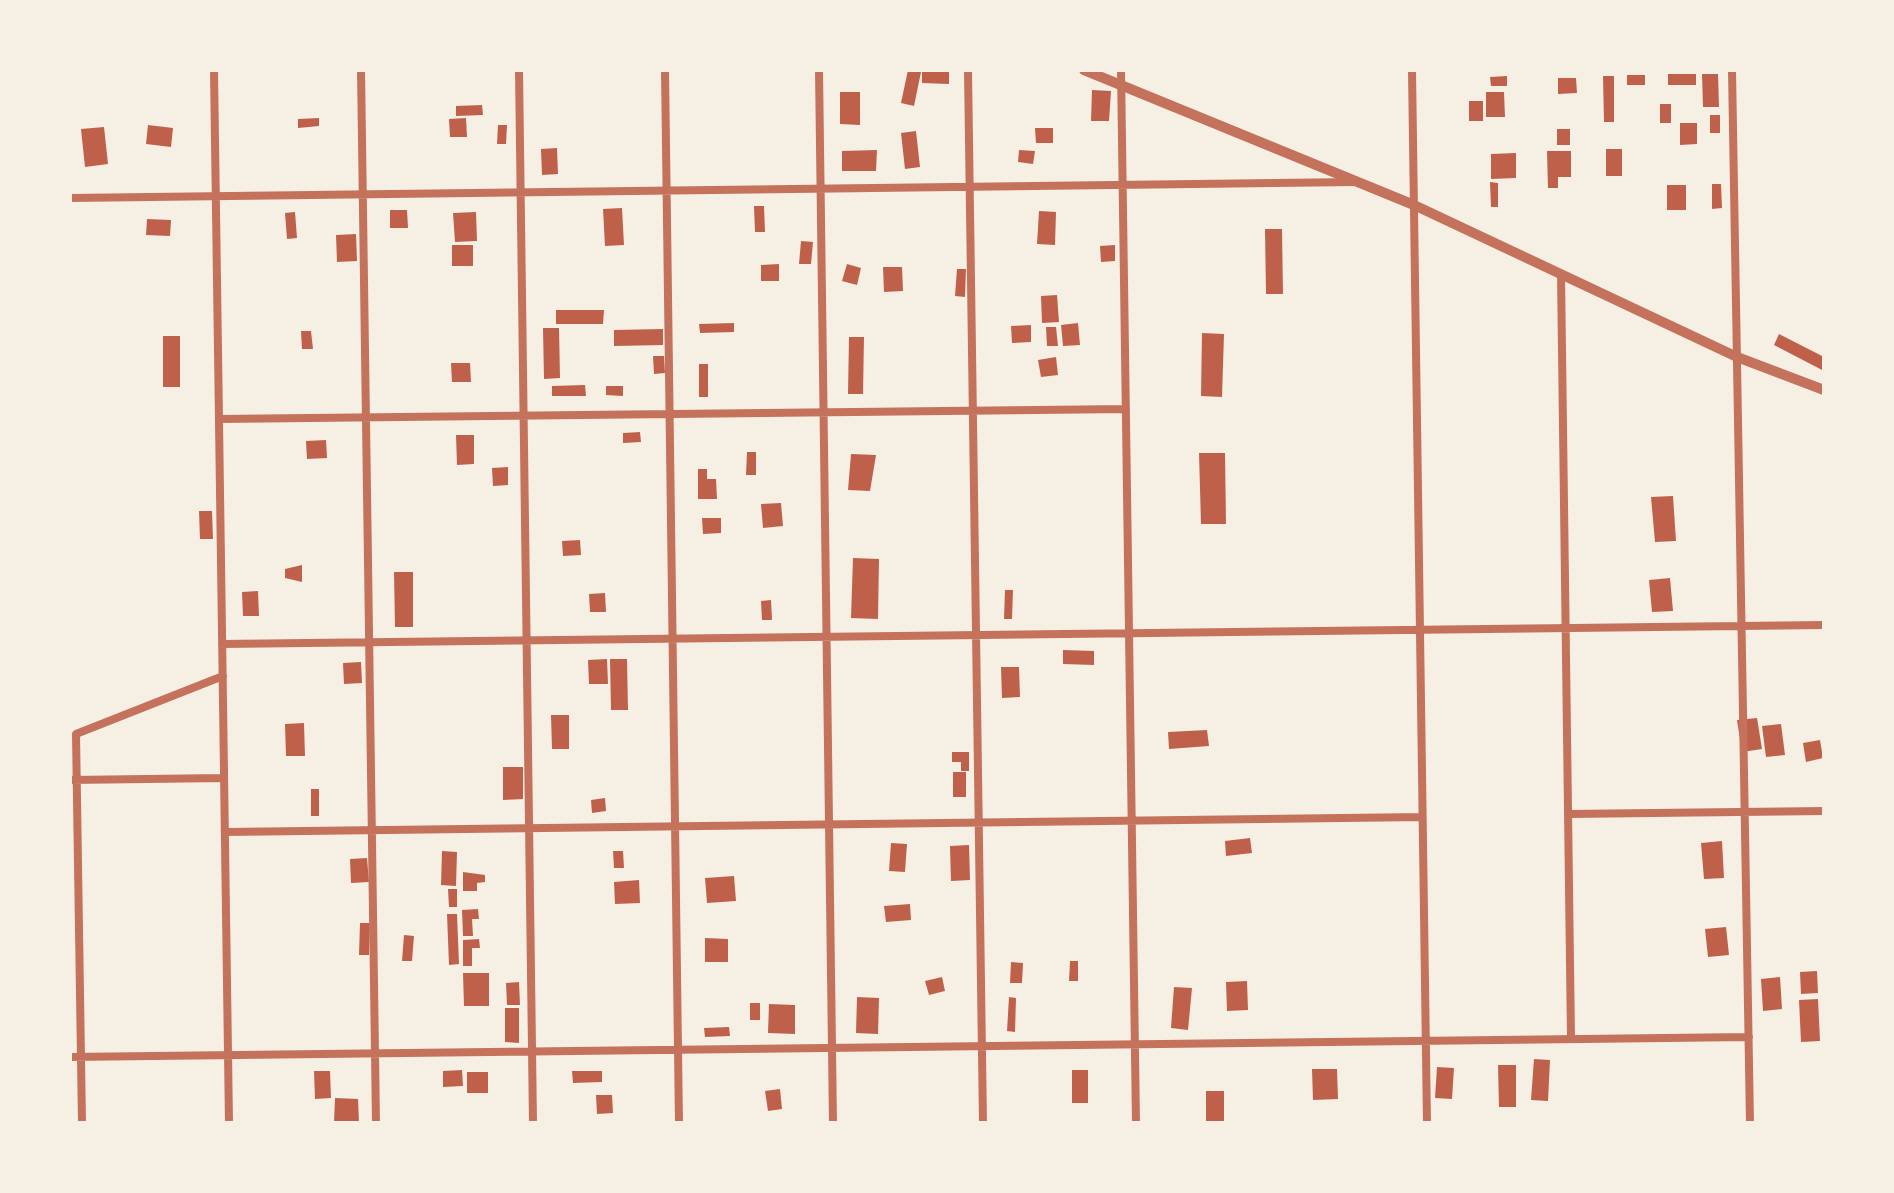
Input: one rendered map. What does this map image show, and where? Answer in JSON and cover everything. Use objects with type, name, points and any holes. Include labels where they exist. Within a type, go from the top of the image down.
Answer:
[{"type":"street","points":[[214,70],[229,1123]]},
{"type":"street","points":[[361,70],[376,1123]]},
{"type":"street","points":[[518,70],[534,1123]]},
{"type":"street","points":[[665,70],[680,1123]]},
{"type":"street","points":[[818,70],[833,1123]]},
{"type":"street","points":[[968,70],[983,1123]]},
{"type":"street","points":[[1084,70],[1414,205],[1738,357],[1824,390]]},
{"type":"street","points":[[1121,70],[1136,1123]]},
{"type":"street","points":[[1412,70],[1426,1123]]},
{"type":"street","points":[[1732,70],[1750,1123]]},
{"type":"street","points":[[70,198],[1360,182]]},
{"type":"street","points":[[1560,274],[1571,1039]]},
{"type":"street","points":[[219,420],[1126,409]]},
{"type":"street","points":[[222,644],[1824,626]]},
{"type":"street","points":[[82,1123],[73,780],[76,734],[223,676]]},
{"type":"street","points":[[73,780],[224,778]]},
{"type":"street","points":[[1568,814],[1824,811]]},
{"type":"street","points":[[225,832],[1422,818]]},
{"type":"street","points":[[70,1057],[1749,1037]]},
{"type":"building","points":[[908,70],[921,72],[914,106],[901,103]]},
{"type":"building","points":[[922,70],[949,70],[949,84],[922,83]]},
{"type":"building","points":[[1668,74],[1696,74],[1696,85],[1668,85]]},
{"type":"building","points":[[1702,74],[1718,74],[1719,107],[1703,107]]},
{"type":"building","points":[[1627,75],[1645,75],[1645,85],[1627,85]]},
{"type":"building","points":[[1507,76],[1507,86],[1491,86],[1490,77]]},
{"type":"building","points":[[1603,76],[1614,76],[1614,122],[1604,122]]},
{"type":"building","points":[[1558,78],[1576,78],[1577,93],[1558,94]]},
{"type":"building","points":[[1092,90],[1111,91],[1109,121],[1091,121]]},
{"type":"building","points":[[840,92],[860,92],[860,125],[840,124]]},
{"type":"building","points":[[1486,92],[1504,92],[1505,117],[1486,117]]},
{"type":"building","points":[[1469,101],[1483,101],[1483,121],[1469,121]]},
{"type":"building","points":[[1660,104],[1671,104],[1671,123],[1660,123]]},
{"type":"building","points":[[482,105],[483,115],[456,116],[456,106]]},
{"type":"building","points":[[1710,115],[1720,115],[1720,133],[1710,133]]},
{"type":"building","points":[[319,118],[319,126],[298,128],[298,119]]},
{"type":"building","points":[[466,118],[467,137],[450,137],[449,119]]},
{"type":"building","points":[[1680,123],[1697,123],[1697,144],[1680,145]]},
{"type":"building","points":[[148,125],[173,128],[171,147],[146,144]]},
{"type":"building","points":[[498,125],[507,125],[506,144],[497,144]]},
{"type":"building","points":[[104,127],[108,164],[85,167],[81,129]]},
{"type":"building","points":[[1035,128],[1053,128],[1053,143],[1036,143]]},
{"type":"building","points":[[1557,129],[1570,129],[1570,145],[1557,145]]},
{"type":"building","points":[[916,131],[920,167],[905,169],[901,133]]},
{"type":"building","points":[[557,148],[558,174],[542,175],[541,149]]},
{"type":"building","points":[[1606,149],[1622,149],[1622,176],[1606,176]]},
{"type":"building","points":[[877,150],[876,171],[842,171],[842,151]]},
{"type":"building","points":[[1019,150],[1035,151],[1033,164],[1018,162]]},
{"type":"building","points":[[1547,151],[1571,151],[1571,177],[1558,177],[1558,188],[1548,188]]},
{"type":"building","points":[[1516,153],[1516,178],[1491,179],[1491,154]]},
{"type":"building","points":[[1490,182],[1498,183],[1498,207],[1491,207]]},
{"type":"building","points":[[1712,184],[1721,184],[1722,208],[1712,209]]},
{"type":"building","points":[[1667,185],[1686,185],[1686,210],[1667,210]]},
{"type":"building","points":[[754,206],[764,206],[765,232],[755,232]]},
{"type":"building","points":[[622,208],[624,245],[605,246],[603,209]]},
{"type":"building","points":[[390,210],[407,210],[408,228],[390,228]]},
{"type":"building","points":[[1039,211],[1056,212],[1055,245],[1037,244]]},
{"type":"building","points":[[295,212],[297,238],[287,239],[285,213]]},
{"type":"building","points":[[476,212],[477,241],[455,242],[453,213]]},
{"type":"building","points":[[147,219],[171,220],[170,236],[146,235]]},
{"type":"building","points":[[1265,229],[1282,229],[1283,294],[1266,294]]},
{"type":"building","points":[[356,234],[357,261],[337,262],[336,235]]},
{"type":"building","points":[[801,241],[813,242],[811,264],[799,264]]},
{"type":"building","points":[[452,245],[473,245],[473,266],[452,266]]},
{"type":"building","points":[[1115,245],[1115,261],[1101,262],[1100,246]]},
{"type":"building","points":[[779,264],[779,281],[761,281],[761,265]]},
{"type":"building","points":[[847,264],[861,268],[857,285],[842,281]]},
{"type":"building","points":[[883,267],[902,267],[903,291],[884,292]]},
{"type":"building","points":[[957,269],[966,269],[965,297],[955,296]]},
{"type":"building","points":[[1057,295],[1059,322],[1042,323],[1041,296]]},
{"type":"building","points":[[556,310],[604,310],[603,324],[556,324]]},
{"type":"building","points":[[734,323],[734,332],[700,333],[699,324]]},
{"type":"building","points":[[1078,323],[1080,345],[1063,346],[1061,325]]},
{"type":"building","points":[[1031,325],[1031,342],[1012,343],[1011,326]]},
{"type":"building","points":[[1046,327],[1056,327],[1058,346],[1047,346]]},
{"type":"building","points":[[543,328],[559,328],[560,378],[544,379]]},
{"type":"building","points":[[663,329],[663,345],[614,346],[614,330]]},
{"type":"building","points":[[301,331],[311,331],[313,349],[302,349]]},
{"type":"building","points":[[1202,333],[1224,334],[1222,397],[1201,396]]},
{"type":"building","points":[[1779,334],[1824,357],[1824,371],[1774,345]]},
{"type":"building","points":[[163,336],[180,336],[180,387],[163,387]]},
{"type":"building","points":[[849,337],[864,337],[863,394],[848,394]]},
{"type":"building","points":[[653,356],[664,356],[665,373],[654,374]]},
{"type":"building","points":[[1056,357],[1058,375],[1041,377],[1038,360]]},
{"type":"building","points":[[451,363],[470,363],[471,382],[452,382]]},
{"type":"building","points":[[699,364],[708,364],[708,397],[699,397]]},
{"type":"building","points":[[585,385],[586,396],[552,396],[552,386]]},
{"type":"building","points":[[606,386],[623,386],[623,396],[606,395]]},
{"type":"building","points":[[640,432],[641,442],[623,443],[623,433]]},
{"type":"building","points":[[456,435],[474,435],[474,464],[457,465]]},
{"type":"building","points":[[326,440],[327,458],[307,459],[306,441]]},
{"type":"building","points":[[747,452],[756,452],[756,475],[746,475]]},
{"type":"building","points":[[1199,453],[1225,453],[1226,524],[1201,524]]},
{"type":"building","points":[[851,454],[876,455],[870,491],[848,490]]},
{"type":"building","points":[[508,467],[508,485],[493,486],[492,468]]},
{"type":"building","points":[[698,469],[707,469],[707,479],[716,479],[717,499],[698,499]]},
{"type":"building","points":[[1673,496],[1676,541],[1655,542],[1651,497]]},
{"type":"building","points":[[781,503],[783,526],[763,528],[761,504]]},
{"type":"building","points":[[199,511],[212,511],[213,539],[200,539]]},
{"type":"building","points":[[702,518],[721,518],[721,533],[703,534]]},
{"type":"building","points":[[580,540],[581,555],[563,556],[562,541]]},
{"type":"building","points":[[853,558],[879,559],[878,619],[851,618]]},
{"type":"building","points":[[302,565],[302,582],[285,578],[285,569]]},
{"type":"building","points":[[394,572],[413,572],[413,627],[395,627]]},
{"type":"building","points":[[1670,578],[1673,611],[1652,612],[1649,580]]},
{"type":"building","points":[[1005,590],[1013,590],[1012,619],[1004,619]]},
{"type":"building","points":[[258,591],[259,616],[243,616],[242,592]]},
{"type":"building","points":[[605,593],[606,612],[590,612],[589,594]]},
{"type":"building","points":[[771,600],[772,620],[762,620],[761,601]]},
{"type":"building","points":[[1063,650],[1094,651],[1094,665],[1063,664]]},
{"type":"building","points":[[607,659],[608,684],[589,684],[588,660]]},
{"type":"building","points":[[610,659],[627,659],[628,710],[611,710]]},
{"type":"building","points":[[361,662],[362,683],[344,684],[343,663]]},
{"type":"building","points":[[1001,667],[1019,667],[1020,697],[1002,698]]},
{"type":"building","points":[[551,715],[569,715],[569,749],[552,749]]},
{"type":"building","points":[[1757,718],[1762,749],[1742,752],[1737,720]]},
{"type":"building","points":[[304,723],[305,756],[286,756],[285,724]]},
{"type":"building","points":[[1781,724],[1785,755],[1766,757],[1762,726]]},
{"type":"building","points":[[1207,730],[1209,746],[1169,749],[1168,732]]},
{"type":"building","points":[[1820,740],[1823,758],[1806,762],[1803,743]]},
{"type":"building","points":[[952,752],[969,752],[969,771],[961,771],[961,762],[952,762]]},
{"type":"building","points":[[503,767],[523,767],[523,799],[503,800]]},
{"type":"building","points":[[953,772],[966,772],[966,797],[953,797]]},
{"type":"building","points":[[311,789],[319,789],[319,816],[311,816]]},
{"type":"building","points":[[605,798],[606,811],[592,813],[591,800]]},
{"type":"building","points":[[1250,838],[1252,853],[1226,856],[1225,841]]},
{"type":"building","points":[[1722,841],[1724,878],[1704,879],[1701,843]]},
{"type":"building","points":[[891,843],[907,844],[905,872],[889,871]]},
{"type":"building","points":[[969,845],[970,880],[951,881],[950,846]]},
{"type":"building","points":[[442,851],[457,852],[456,886],[441,885]]},
{"type":"building","points":[[613,851],[623,851],[624,868],[614,868]]},
{"type":"building","points":[[367,858],[369,882],[351,883],[350,859]]},
{"type":"building","points":[[463,872],[485,875],[485,882],[477,883],[477,891],[463,891]]},
{"type":"building","points":[[734,876],[736,901],[707,903],[705,878]]},
{"type":"building","points":[[639,880],[640,903],[615,904],[614,882]]},
{"type":"building","points":[[448,889],[457,889],[457,907],[449,907]]},
{"type":"building","points":[[910,904],[911,920],[886,922],[884,906]]},
{"type":"building","points":[[478,909],[479,919],[472,919],[473,936],[463,936],[462,910]]},
{"type":"building","points":[[447,914],[457,914],[459,964],[449,965]]},
{"type":"building","points":[[360,923],[370,923],[369,955],[359,955]]},
{"type":"building","points":[[1726,927],[1729,955],[1708,957],[1705,929]]},
{"type":"building","points":[[404,935],[414,936],[412,961],[402,961]]},
{"type":"building","points":[[705,938],[728,939],[728,962],[705,962]]},
{"type":"building","points":[[479,939],[480,948],[472,948],[472,966],[463,966],[463,940]]},
{"type":"building","points":[[1070,961],[1078,961],[1078,981],[1069,981]]},
{"type":"building","points":[[1011,962],[1023,963],[1022,983],[1010,983]]},
{"type":"building","points":[[1817,971],[1818,993],[1801,994],[1800,972]]},
{"type":"building","points":[[463,973],[489,973],[489,1006],[464,1006]]},
{"type":"building","points":[[942,977],[945,991],[929,995],[925,981]]},
{"type":"building","points":[[1780,977],[1782,1009],[1763,1011],[1761,979]]},
{"type":"building","points":[[1247,981],[1248,1010],[1227,1011],[1226,982]]},
{"type":"building","points":[[519,982],[520,1005],[507,1005],[506,983]]},
{"type":"building","points":[[1174,987],[1192,988],[1188,1030],[1171,1028]]},
{"type":"building","points":[[857,997],[879,998],[878,1034],[856,1033]]},
{"type":"building","points":[[1009,997],[1016,998],[1015,1032],[1007,1031]]},
{"type":"building","points":[[1818,999],[1820,1041],[1801,1042],[1799,1000]]},
{"type":"building","points":[[750,1003],[760,1003],[760,1020],[750,1020]]},
{"type":"building","points":[[769,1004],[795,1005],[795,1034],[768,1033]]},
{"type":"building","points":[[505,1008],[519,1008],[519,1043],[505,1042]]},
{"type":"building","points":[[729,1027],[730,1036],[705,1037],[704,1028]]},
{"type":"building","points":[[1534,1059],[1550,1060],[1548,1101],[1531,1100]]},
{"type":"building","points":[[1498,1065],[1516,1065],[1516,1107],[1499,1107]]},
{"type":"building","points":[[1437,1067],[1454,1068],[1452,1099],[1435,1098]]},
{"type":"building","points":[[1312,1069],[1337,1069],[1338,1099],[1313,1100]]},
{"type":"building","points":[[462,1070],[463,1086],[443,1087],[443,1071]]},
{"type":"building","points":[[1072,1070],[1088,1070],[1088,1103],[1072,1103]]},
{"type":"building","points":[[314,1071],[330,1071],[331,1098],[315,1099]]},
{"type":"building","points":[[572,1071],[602,1071],[602,1082],[573,1083]]},
{"type":"building","points":[[467,1072],[488,1072],[488,1093],[467,1093]]},
{"type":"building","points":[[780,1089],[782,1109],[768,1111],[765,1091]]},
{"type":"building","points":[[1206,1091],[1224,1091],[1224,1123],[1206,1123]]},
{"type":"building","points":[[596,1095],[612,1095],[613,1113],[597,1114]]},
{"type":"building","points":[[335,1098],[358,1099],[359,1123],[334,1123]]}]
